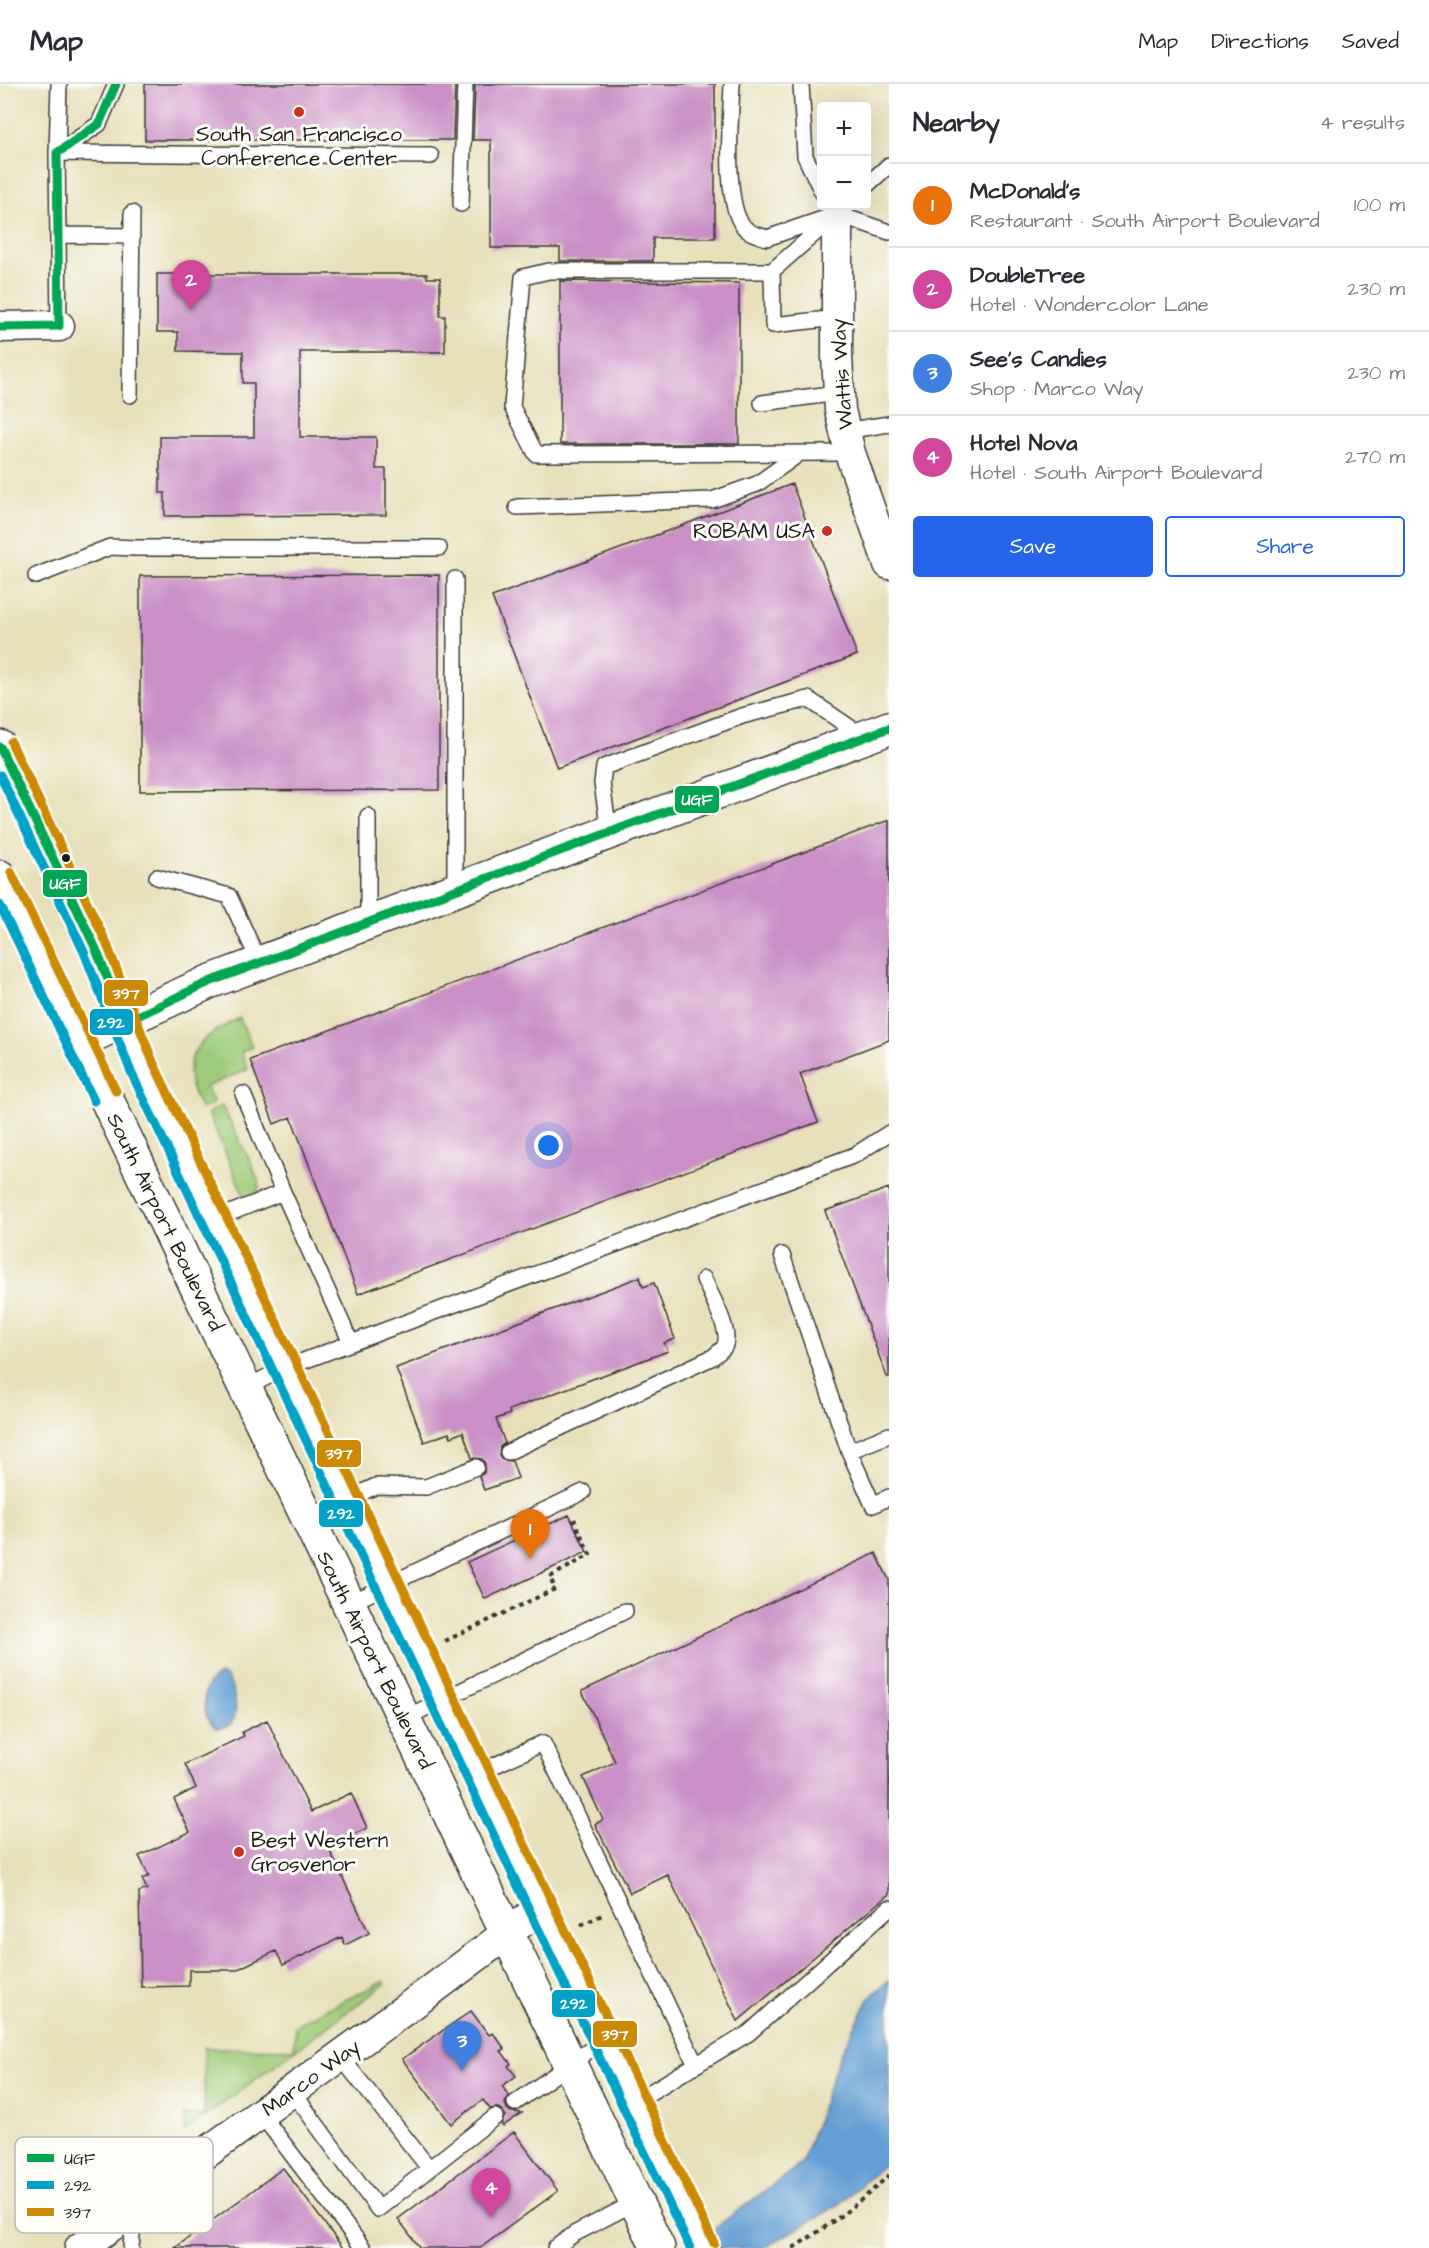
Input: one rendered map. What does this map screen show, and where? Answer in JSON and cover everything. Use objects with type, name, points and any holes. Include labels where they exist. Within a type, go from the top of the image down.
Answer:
[{"type":"street","name":"Wattis Way","points":[[833,210],[838,393],[847,442],[889,564]]},
{"type":"street","points":[[0,327],[59,326]]},
{"type":"street","points":[[78,1042],[209,982],[877,733]]},
{"type":"street","name":"South Airport Boulevard","points":[[0,747],[95,947],[142,1067],[697,2235]]},
{"type":"street","name":"South Airport Boulevard","points":[[0,877],[658,2247]]},
{"type":"street","name":"Marco Way","points":[[213,2148],[542,1907]]},
{"type":"street","name":"Marco Way","points":[[80,2248],[101,2233]]},
{"type":"lane","points":[[59,84],[57,153],[59,326]]},
{"type":"lane","points":[[57,153],[99,124],[116,84]]},
{"type":"lane","points":[[461,204],[465,84]]},
{"type":"lane","points":[[732,84],[730,190],[735,214],[746,230],[767,238],[821,210]]},
{"type":"lane","points":[[801,84],[805,156],[817,177]]},
{"type":"lane","points":[[57,153],[431,156]]},
{"type":"lane","points":[[871,182],[889,165]]},
{"type":"lane","points":[[828,210],[772,271],[773,325],[837,318]]},
{"type":"lane","points":[[845,210],[889,232]]},
{"type":"lane","points":[[130,395],[132,213]]},
{"type":"lane","points":[[58,235],[132,236]]},
{"type":"lane","points":[[772,271],[549,271],[523,277],[512,407],[536,454],[799,454],[847,442],[889,424]]},
{"type":"lane","points":[[762,403],[838,393]]},
{"type":"lane","points":[[517,507],[712,500],[757,484],[799,454]]},
{"type":"lane","points":[[36,576],[110,547],[439,548]]},
{"type":"lane","points":[[455,579],[455,891]]},
{"type":"lane","points":[[609,833],[602,783],[604,767],[742,716],[808,699],[877,733]]},
{"type":"lane","points":[[368,816],[368,923]]},
{"type":"lane","points":[[157,877],[229,896],[260,964]]},
{"type":"lane","points":[[243,1094],[283,1192],[351,1343]]},
{"type":"lane","points":[[245,1388],[285,1368],[855,1155],[889,1133]]},
{"type":"lane","points":[[215,1219],[283,1192]]},
{"type":"lane","points":[[782,1256],[849,1451],[873,1505],[889,1497]]},
{"type":"lane","points":[[508,1452],[712,1357],[723,1348],[727,1339],[726,1330],[704,1279]]},
{"type":"lane","points":[[849,1451],[889,1435]]},
{"type":"lane","points":[[307,1518],[376,1486],[426,1487],[476,1467]]},
{"type":"lane","points":[[348,1604],[583,1492]]},
{"type":"lane","points":[[403,1719],[625,1611]]},
{"type":"lane","points":[[478,1773],[543,1743],[696,2065]]},
{"type":"lane","points":[[634,2102],[749,2033],[889,1908]]},
{"type":"lane","points":[[514,2103],[604,2040]]},
{"type":"lane","points":[[340,2056],[429,2168]]},
{"type":"lane","points":[[292,2091],[378,2209],[495,2117]]},
{"type":"lane","points":[[261,2114],[363,2248]]},
{"type":"lane","points":[[555,2248],[574,2234],[636,2202]]},
{"type":"lane","points":[[130,2248],[132,2233]]},
{"type":"path","points":[[439,1644],[555,1589],[550,1576],[590,1555],[573,1515]]},
{"type":"path","points":[[574,1928],[602,1915]]},
{"type":"path","points":[[793,2248],[835,2222],[889,2175]]},
{"type":"green space","points":[[240,1018],[252,1047],[241,1052],[248,1069],[206,1087],[214,1103],[201,1109],[190,1082],[191,1059],[196,1049],[211,1034]]},
{"type":"green space","points":[[222,1106],[253,1167],[260,1186],[255,1195],[245,1198],[208,1113]]},
{"type":"green space","points":[[384,1981],[385,1984],[185,2131],[184,2116],[204,2115],[204,2048],[294,2049],[295,2027],[300,2022]]},
{"type":"water","points":[[221,1675],[226,1677],[232,1688],[235,1711],[231,1723],[220,1728],[210,1724],[205,1700],[210,1682]]},
{"type":"water","points":[[889,1980],[889,2160],[840,2204],[764,2248],[688,2248],[802,2163],[839,2057],[870,1997]]},
{"type":"building","name":"South San Francisco Conference Center","points":[[145,84],[455,84],[453,140],[145,140]]},
{"type":"building","points":[[475,84],[715,84],[715,238],[653,238],[653,261],[560,261],[560,248],[491,248],[491,140],[473,140]]},
{"type":"building","points":[[157,274],[427,274],[427,278],[440,278],[440,316],[445,316],[445,352],[300,352],[300,437],[376,437],[376,469],[386,469],[386,515],[165,516],[165,493],[160,493],[160,437],[254,437],[254,383],[243,383],[243,352],[178,351],[178,332],[157,332]]},
{"type":"building","points":[[560,281],[739,283],[739,444],[560,444]]},
{"type":"building","points":[[792,484],[857,655],[557,768],[492,597]]},
{"type":"building","points":[[439,575],[439,790],[140,791],[140,576]]},
{"type":"building","points":[[889,820],[889,1040],[800,1074],[818,1122],[358,1294],[291,1117],[274,1124],[250,1060]]},
{"type":"building","points":[[889,1188],[889,1377],[887,1377],[825,1211]]},
{"type":"building","points":[[640,1277],[643,1287],[654,1283],[675,1339],[664,1343],[668,1351],[509,1410],[510,1414],[496,1419],[505,1443],[500,1447],[499,1456],[503,1460],[512,1461],[518,1478],[484,1490],[479,1476],[484,1473],[485,1464],[482,1459],[472,1458],[463,1432],[451,1437],[449,1433],[424,1442],[396,1368]]},
{"type":"building","points":[[569,1515],[587,1552],[485,1599],[467,1562]]},
{"type":"building","points":[[876,1553],[889,1580],[889,1894],[738,2021],[668,1875],[630,1893],[595,1824],[603,1820],[583,1777],[615,1762],[582,1691]]},
{"type":"building","name":"Best Western Grosvenor","points":[[267,1720],[311,1812],[351,1793],[367,1828],[328,1847],[369,1933],[345,1945],[342,1937],[283,1965],[276,1951],[236,1970],[189,1970],[189,1986],[141,1987],[139,1892],[147,1889],[142,1879],[149,1876],[139,1856],[190,1832],[174,1799],[196,1788],[185,1764],[244,1736],[242,1732]]},
{"type":"building","points":[[471,2011],[489,2035],[493,2033],[505,2049],[501,2051],[511,2064],[508,2066],[516,2076],[502,2086],[509,2096],[505,2103],[507,2109],[511,2112],[522,2113],[503,2126],[501,2124],[505,2116],[503,2111],[498,2108],[490,2109],[483,2100],[451,2124],[402,2059]]},
{"type":"building","points":[[514,2132],[558,2191],[480,2248],[420,2248],[398,2219]]},
{"type":"building","points":[[283,2168],[343,2248],[175,2248],[195,2233],[213,2233],[213,2220]]},
{"type":"transit line","name":"UGF","points":[[57,153],[99,124],[116,84]]},
{"type":"transit line","name":"UGF","points":[[57,153],[59,326]]},
{"type":"transit line","name":"UGF","points":[[0,327],[59,326]]},
{"type":"transit line","name":"UGF","points":[[125,1022],[209,982],[889,728]]},
{"type":"transit line","name":"397","points":[[11,742],[106,942],[153,1062],[714,2243]]},
{"type":"transit line","name":"UGF","points":[[0,747],[95,947],[125,1022]]},
{"type":"transit line","name":"292","points":[[0,775],[84,952],[131,1072],[690,2248]]},
{"type":"transit line","name":"397","points":[[11,872],[116,1091]]},
{"type":"transit line","name":"292","points":[[0,905],[94,1101]]},
{"type":"place","name":"South San Francisco Conference Center","points":[[299,112]]},
{"type":"place","name":"DoubleTree","points":[[191,310]]},
{"type":"place","name":"ROBAM USA","points":[[827,531]]},
{"type":"place","name":"McDonald's","points":[[530,1559]]},
{"type":"place","name":"Best Western Grosvenor","points":[[239,1852]]},
{"type":"place","name":"See's Candies","points":[[462,2071]]},
{"type":"place","name":"Hotel Nova","points":[[491,2218]]}]
